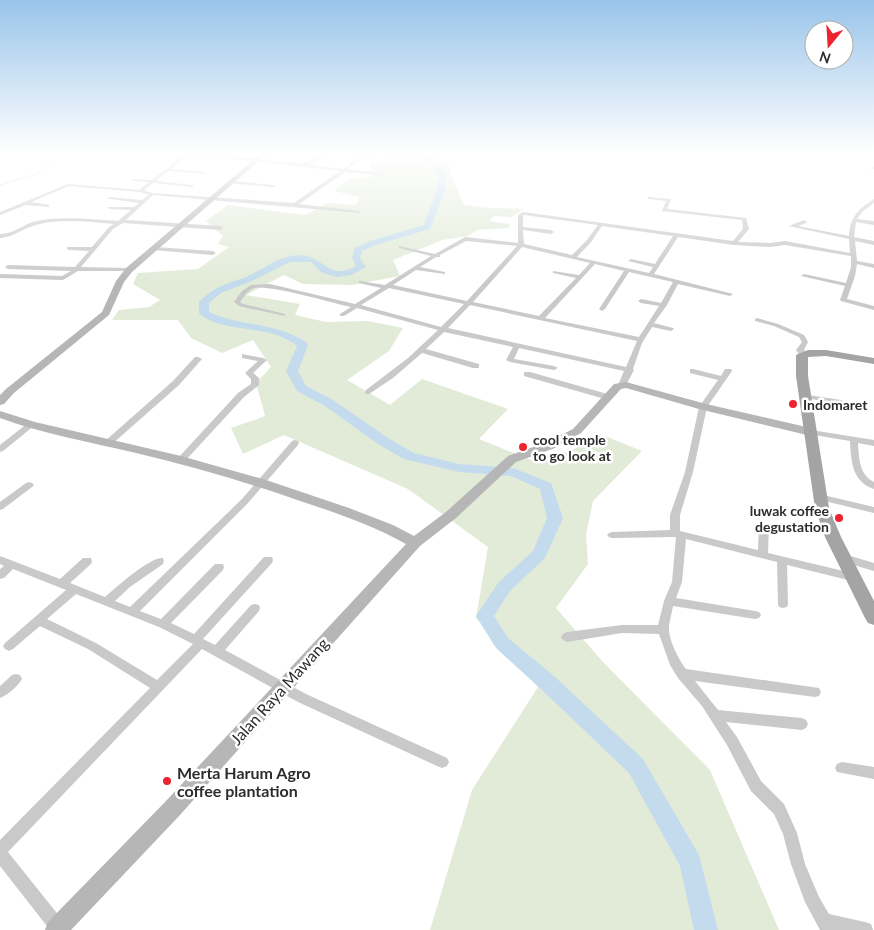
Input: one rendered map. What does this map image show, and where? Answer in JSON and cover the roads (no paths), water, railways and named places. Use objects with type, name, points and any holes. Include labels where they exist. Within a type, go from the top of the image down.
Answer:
[{"type":"main road","points":[[0,402],[10,391],[106,313],[120,281],[129,270],[155,249],[213,195]]},
{"type":"main road","points":[[874,362],[827,354],[803,354],[802,376],[819,498],[824,516],[852,577],[874,618]]},
{"type":"main road","points":[[622,385],[703,407],[810,432]]},
{"type":"main road","name":"Jalan Raya Mawang","points":[[57,929],[173,808],[415,544],[505,464],[520,455],[551,445],[577,431],[618,386],[622,385]]},
{"type":"main road","points":[[0,414],[31,425],[181,460],[261,483],[388,528],[415,544]]},
{"type":"street","points":[[1,213],[42,195]]},
{"type":"street","points":[[0,276],[63,278],[77,269],[93,248],[151,195]]},
{"type":"street","points":[[172,195],[358,212]]},
{"type":"street","points":[[295,205],[308,195]]},
{"type":"street","points":[[110,198],[144,202]]},
{"type":"street","points":[[650,198],[668,200],[664,209],[746,221],[746,229],[734,243]]},
{"type":"street","points":[[874,200],[869,207],[858,213],[854,220],[852,239],[853,259],[843,300],[874,308]]},
{"type":"street","points":[[23,203],[47,206]]},
{"type":"street","points":[[110,208],[136,209]]},
{"type":"street","points":[[551,217],[556,210]]},
{"type":"street","points":[[369,392],[387,380],[421,350],[467,304],[521,245],[521,214],[734,243],[770,245],[786,243],[874,266]]},
{"type":"street","points":[[579,221],[583,215]]},
{"type":"street","points":[[0,236],[16,234],[34,224],[68,219],[220,228]]},
{"type":"street","points":[[617,226],[620,220]]},
{"type":"street","points":[[854,220],[874,223]]},
{"type":"street","points":[[804,222],[792,226],[874,243]]},
{"type":"street","points":[[573,258],[589,241],[601,224]]},
{"type":"street","points":[[520,228],[551,232]]},
{"type":"street","points":[[650,276],[676,235]]},
{"type":"street","points":[[342,315],[414,268],[465,239],[521,245],[730,294]]},
{"type":"street","points":[[401,247],[438,256]]},
{"type":"street","points":[[69,248],[93,248]]},
{"type":"street","points":[[155,249],[213,253]]},
{"type":"street","points":[[619,269],[630,260],[657,266]]},
{"type":"street","points":[[52,269],[58,262]]},
{"type":"street","points":[[540,318],[594,262]]},
{"type":"street","points":[[8,267],[129,270]]},
{"type":"street","points":[[414,268],[443,273]]},
{"type":"street","points":[[602,309],[627,270]]},
{"type":"street","points":[[555,272],[581,277]]},
{"type":"street","points":[[804,276],[848,284]]},
{"type":"street","points":[[361,282],[540,318],[556,326],[641,340]]},
{"type":"street","points":[[622,385],[630,370],[641,340],[652,325],[676,282]]},
{"type":"street","points":[[283,315],[241,305],[238,302],[238,298],[250,287],[260,285],[356,306],[442,329],[517,345],[546,347],[630,370]]},
{"type":"street","points":[[641,301],[664,305]]},
{"type":"street","points":[[757,320],[776,325],[802,336],[805,339],[800,350],[803,354]]},
{"type":"street","points":[[652,325],[671,329]]},
{"type":"street","points":[[517,345],[510,360],[554,368]]},
{"type":"street","points":[[421,350],[476,366]]},
{"type":"street","points":[[181,460],[241,396],[255,385],[255,378],[249,373],[263,360],[245,356]]},
{"type":"street","points":[[108,443],[176,383],[198,359]]},
{"type":"street","points":[[693,371],[722,379]]},
{"type":"street","points":[[728,371],[703,407],[689,472],[674,515],[678,534],[677,582],[669,600],[663,630],[674,662],[715,715],[746,764],[756,786],[779,809],[790,832],[798,864],[813,902],[826,926],[865,930]]},
{"type":"street","points":[[527,374],[608,397]]},
{"type":"street","points":[[805,396],[841,402]]},
{"type":"street","points":[[0,449],[31,425]]},
{"type":"street","points":[[810,432],[874,443]]},
{"type":"street","points":[[854,440],[858,472],[864,481],[874,486]]},
{"type":"street","points":[[132,612],[261,483],[295,443]]},
{"type":"street","points":[[0,507],[29,485]]},
{"type":"street","points":[[819,498],[874,510]]},
{"type":"street","points":[[763,555],[764,525]]},
{"type":"street","points":[[612,536],[678,534],[852,577]]},
{"type":"street","points":[[844,558],[874,567]]},
{"type":"street","points":[[0,560],[163,624],[217,650],[282,687],[361,726],[442,762]]},
{"type":"street","points":[[57,929],[0,852],[159,687],[268,560]]},
{"type":"street","points":[[782,560],[783,604]]},
{"type":"street","points":[[61,585],[86,561]]},
{"type":"street","points":[[107,602],[126,584],[159,561]]},
{"type":"street","points":[[0,575],[12,564]]},
{"type":"street","points":[[163,624],[219,567]]},
{"type":"street","points":[[9,646],[74,590]]},
{"type":"street","points":[[669,600],[755,615]]},
{"type":"street","points":[[217,650],[255,608]]},
{"type":"street","points":[[40,620],[92,646],[159,687]]},
{"type":"street","points":[[567,637],[622,629],[663,630]]},
{"type":"street","points":[[682,674],[815,692]]},
{"type":"street","points":[[0,693],[16,679]]},
{"type":"street","points":[[715,715],[802,724]]},
{"type":"street","points":[[842,768],[874,773]]},
{"type":"waterway","points":[[439,195],[427,227],[373,243],[358,250],[356,258],[361,267],[354,271],[341,275],[330,273],[319,266],[314,260],[288,259],[251,278],[218,291],[204,302],[204,313],[216,319],[280,332],[292,337],[303,345],[292,371],[301,388],[329,403],[383,441],[409,456],[459,468],[513,472],[546,486],[555,518],[539,554],[504,587],[485,616],[502,643],[548,683],[636,766],[691,863],[706,930]]},
{"type":"place","name":"Indomaret","points":[[793,404]]},
{"type":"place","name":"cool temple to go look at","points":[[523,447]]},
{"type":"place","name":"luwak coffee degustation","points":[[839,518]]},
{"type":"place","name":"Merta Harum Agro coffee plantation","points":[[167,781]]}]
